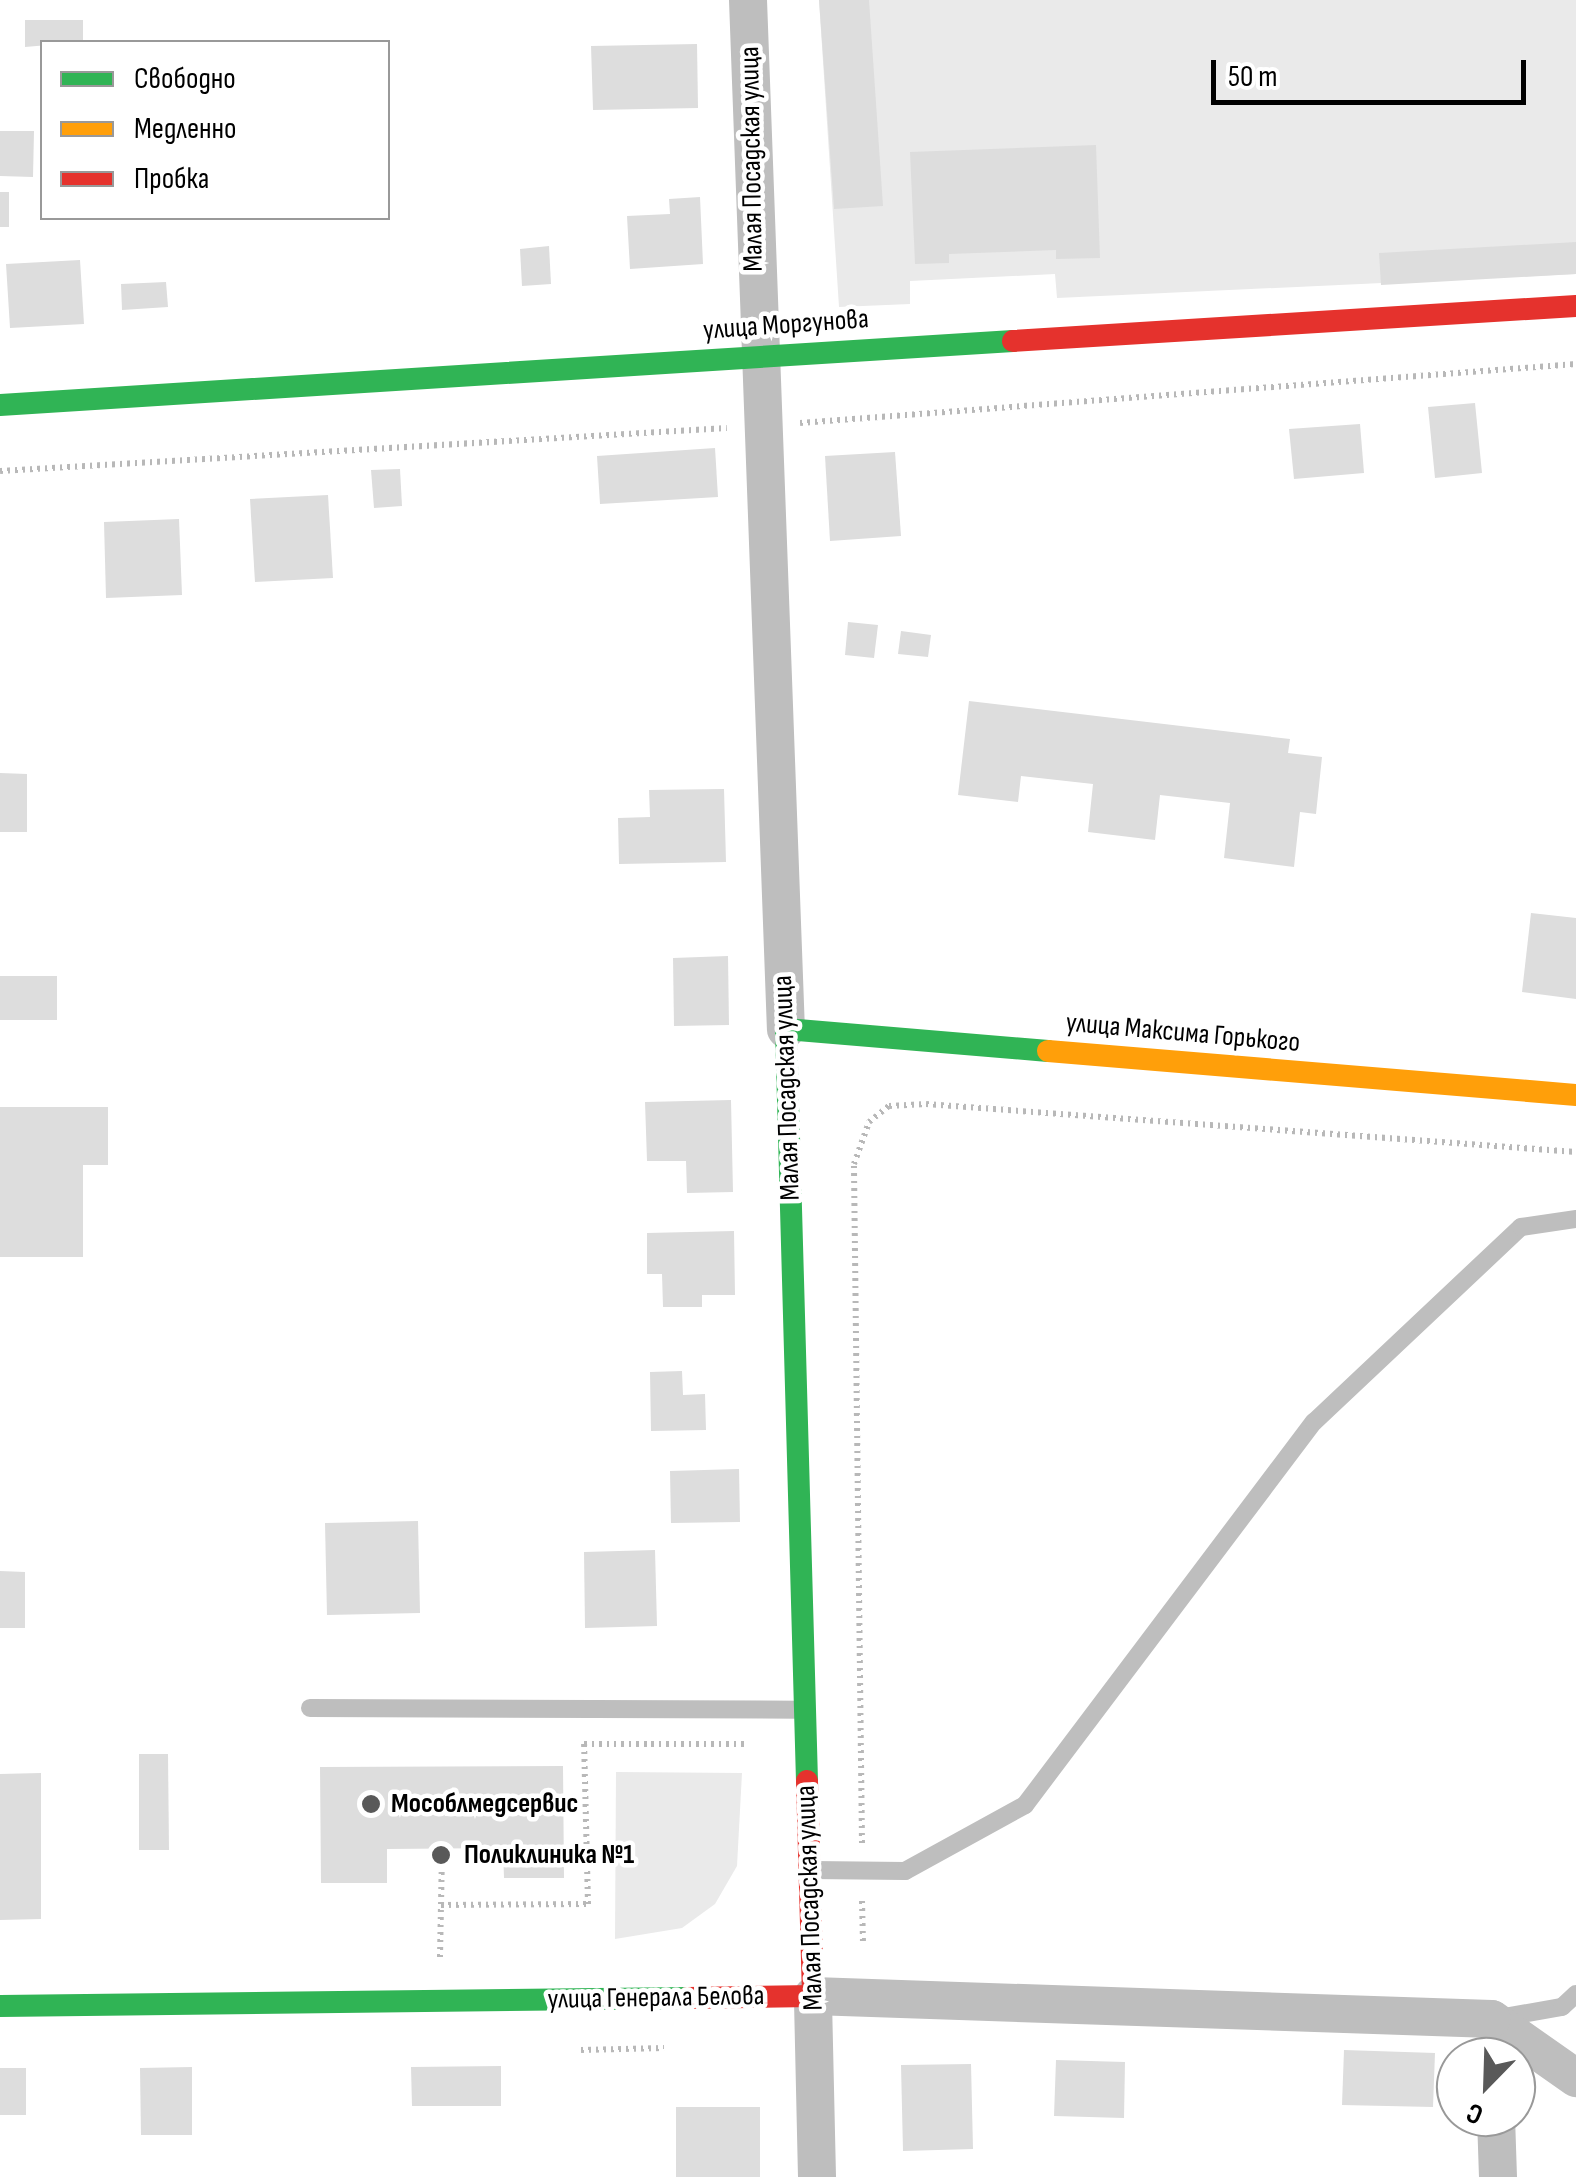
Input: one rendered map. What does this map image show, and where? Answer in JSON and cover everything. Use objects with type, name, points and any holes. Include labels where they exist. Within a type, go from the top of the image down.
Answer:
[{"type":"main road","name":"улица Моргунова","points":[[0,405],[1576,306]]},
{"type":"main road","name":"улица Максима Горького","points":[[786,1029],[1576,1095]]},
{"type":"main road","name":"Малая Посадская улица","points":[[786,1029],[813,1996]]},
{"type":"main road","name":"улица Генерала Белова","points":[[0,2006],[813,1996]]},
{"type":"street","name":"Малая Посадская улица","points":[[748,0],[757,357],[786,1029]]},
{"type":"street","name":"Малая Посадская улица","points":[[813,1996],[817,2177]]},
{"type":"street","name":"улица Генерала Белова","points":[[813,1996],[1492,2019]]},
{"type":"street","points":[[1492,2019],[1493,2037]]},
{"type":"street","points":[[1492,2019],[1576,2078]]},
{"type":"street","points":[[1497,2137],[1498,2177]]},
{"type":"lane","points":[[810,1870],[905,1871],[1025,1805],[1314,1422],[1521,1228],[1576,1218]]},
{"type":"lane","points":[[310,1708],[805,1710]]},
{"type":"lane","points":[[1492,2019],[1562,2006],[1576,1994]]},
{"type":"path","points":[[440,1905],[588,1904],[584,1744],[860,1743]]},
{"type":"shaded area","points":[[819,0],[1576,0],[1576,274],[1057,298],[1055,274],[910,281],[910,304],[839,307]]},
{"type":"shaded area","points":[[616,1772],[742,1773],[737,1866],[715,1904],[682,1928],[615,1939]]},
{"type":"building","points":[[819,0],[869,0],[883,206],[834,209]]},
{"type":"building","points":[[25,20],[83,20],[83,40],[40,40],[40,46],[25,47]]},
{"type":"building","points":[[697,44],[698,108],[593,110],[591,46]]},
{"type":"building","points":[[0,131],[34,131],[33,177],[0,176]]},
{"type":"building","points":[[1096,145],[1100,258],[1056,259],[1056,250],[949,254],[949,263],[915,264],[910,152]]},
{"type":"building","points":[[0,192],[9,192],[9,227],[0,227]]},
{"type":"building","points":[[700,197],[703,264],[630,269],[627,216],[670,214],[669,199]]},
{"type":"building","points":[[1576,242],[1576,274],[1381,285],[1379,253]]},
{"type":"building","points":[[549,246],[551,284],[522,286],[520,249]]},
{"type":"building","points":[[80,260],[84,324],[10,328],[6,264]]},
{"type":"building","points":[[166,282],[168,307],[122,310],[121,284]]},
{"type":"building","points":[[1475,403],[1482,473],[1435,478],[1428,407]]},
{"type":"building","points":[[1360,424],[1364,473],[1294,479],[1289,429]]},
{"type":"building","points":[[715,448],[718,497],[600,504],[597,456]]},
{"type":"building","points":[[895,452],[901,536],[830,541],[825,456]]},
{"type":"building","points":[[400,469],[402,506],[374,508],[371,470]]},
{"type":"building","points":[[328,495],[333,578],[255,582],[250,499]]},
{"type":"building","points":[[179,519],[182,595],[106,598],[104,522]]},
{"type":"building","points":[[848,622],[878,625],[874,658],[845,655]]},
{"type":"building","points":[[901,631],[931,635],[928,657],[898,654]]},
{"type":"building","points":[[969,701],[1290,739],[1288,753],[1322,757],[1316,814],[1300,812],[1294,867],[1224,858],[1230,803],[1160,795],[1155,840],[1088,832],[1093,784],[1021,776],[1018,802],[958,795]]},
{"type":"building","points":[[0,773],[27,774],[27,832],[0,832]]},
{"type":"building","points":[[724,789],[726,862],[619,864],[618,818],[650,817],[649,790]]},
{"type":"building","points":[[1531,913],[1576,918],[1576,999],[1522,992]]},
{"type":"building","points":[[728,956],[729,1025],[674,1026],[673,958]]},
{"type":"building","points":[[0,976],[57,976],[57,1020],[0,1020]]},
{"type":"building","points":[[731,1100],[733,1192],[687,1193],[686,1161],[647,1161],[645,1102]]},
{"type":"building","points":[[0,1107],[108,1107],[108,1165],[83,1165],[83,1257],[0,1257]]},
{"type":"building","points":[[734,1231],[735,1295],[702,1295],[702,1307],[663,1307],[662,1274],[647,1274],[647,1233]]},
{"type":"building","points":[[682,1371],[683,1395],[705,1394],[706,1430],[651,1431],[650,1372]]},
{"type":"building","points":[[739,1469],[740,1522],[671,1523],[670,1471]]},
{"type":"building","points":[[418,1521],[420,1613],[327,1615],[325,1523]]},
{"type":"building","points":[[655,1550],[657,1626],[585,1628],[584,1552]]},
{"type":"building","points":[[0,1571],[25,1572],[25,1628],[0,1628]]},
{"type":"building","points":[[139,1754],[168,1754],[169,1850],[139,1850]]},
{"type":"building","points":[[563,1766],[564,1878],[504,1878],[503,1848],[387,1849],[387,1883],[321,1883],[320,1767]]},
{"type":"building","points":[[41,1773],[41,1919],[0,1920],[0,1774]]},
{"type":"building","points":[[1344,2050],[1435,2053],[1433,2107],[1342,2105]]},
{"type":"building","points":[[1056,2060],[1125,2062],[1124,2118],[1054,2116]]},
{"type":"building","points":[[971,2064],[973,2149],[903,2151],[901,2065]]},
{"type":"building","points":[[501,2066],[501,2106],[412,2106],[411,2067]]},
{"type":"building","points":[[192,2067],[192,2135],[141,2135],[140,2068]]},
{"type":"building","points":[[0,2068],[26,2068],[26,2115],[0,2115]]},
{"type":"building","points":[[676,2107],[760,2107],[760,2177],[676,2177]]},
{"type":"traffic: fast","points":[[0,405],[1013,341]]},
{"type":"traffic: fast","points":[[807,1781],[786,1029],[1048,1051]]},
{"type":"traffic: fast","points":[[0,2006],[688,1998]]},
{"type":"traffic: slow","points":[[1048,1051],[1576,1095]]},
{"type":"traffic: jam","points":[[1013,341],[1576,306]]},
{"type":"traffic: jam","points":[[688,1998],[813,1996],[807,1781]]},
{"type":"place","name":"Мособлмедсервис","points":[[371,1804]]},
{"type":"place","name":"Поликлиника №1","points":[[441,1855]]}]
